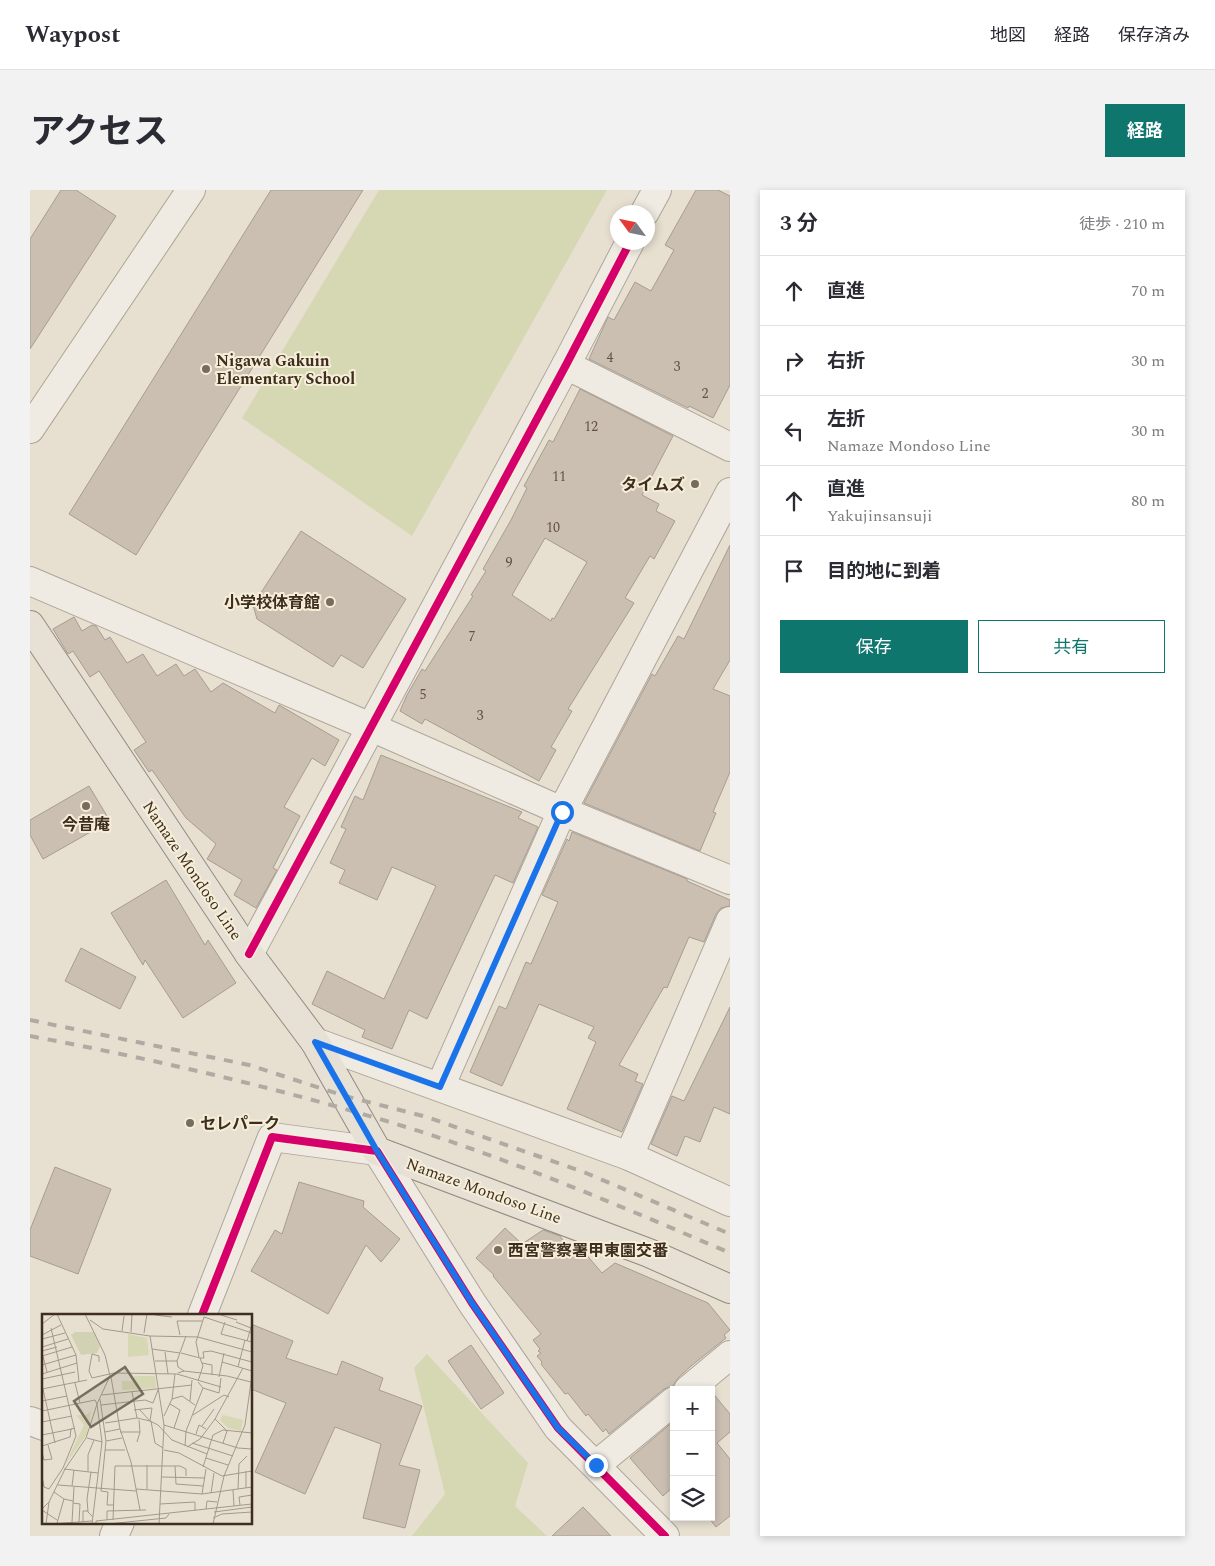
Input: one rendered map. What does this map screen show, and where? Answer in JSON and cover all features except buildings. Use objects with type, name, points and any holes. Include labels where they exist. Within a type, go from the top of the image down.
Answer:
[{"type":"main road","name":"Namaze Mondoso Line","points":[[30,625],[249,954],[315,1042],[377,1151],[649,1253],[730,1289]]},
{"type":"street","points":[[30,429],[192,190]]},
{"type":"street","points":[[650,205],[657,190]]},
{"type":"street","points":[[249,954],[566,365],[626,250]]},
{"type":"street","points":[[566,365],[730,447]]},
{"type":"street","points":[[440,1087],[562,812],[730,492]]},
{"type":"street","points":[[30,581],[371,727],[562,812],[730,880]]},
{"type":"street","points":[[629,1156],[730,921]]},
{"type":"street","points":[[315,1042],[629,1156],[730,1202]]},
{"type":"street","points":[[202,1314],[272,1138],[377,1151],[472,1303],[558,1428],[665,1536]]},
{"type":"street","points":[[693,1386],[730,1355]]},
{"type":"street","points":[[596,1465],[670,1404]]},
{"type":"street","points":[[30,1421],[42,1425]]},
{"type":"street","points":[[114,1536],[119,1524]]},
{"type":"green space","points":[[379,190],[607,190],[412,536],[242,418]]},
{"type":"green space","points":[[427,1354],[528,1463],[515,1506],[547,1536],[412,1536],[445,1494],[414,1368]]},
{"type":"railway","points":[[30,1020],[249,1065],[345,1096],[427,1117],[586,1173],[730,1234]]},
{"type":"railway","points":[[30,1036],[229,1078],[328,1104],[425,1133],[541,1175],[730,1253]]},
{"type":"cycle path","points":[[249,954],[566,365],[626,250]]},
{"type":"cycle path","points":[[202,1314],[272,1137],[377,1151],[472,1303],[558,1428],[665,1536]]},
{"type":"place","name":"Nigawa Gakuin Elementary School","points":[[206,369]]},
{"type":"place","name":"タイムズ","points":[[695,484]]},
{"type":"place","name":"小学校体育館","points":[[330,602]]},
{"type":"place","name":"今昔庵","points":[[86,806]]},
{"type":"place","name":"セレパーク","points":[[190,1123]]},
{"type":"place","name":"西宮警察署甲東園交番","points":[[498,1250]]},
{"type":"route","points":[[562,812],[440,1087],[315,1042],[377,1151],[472,1303],[558,1428],[596,1465]]}]
